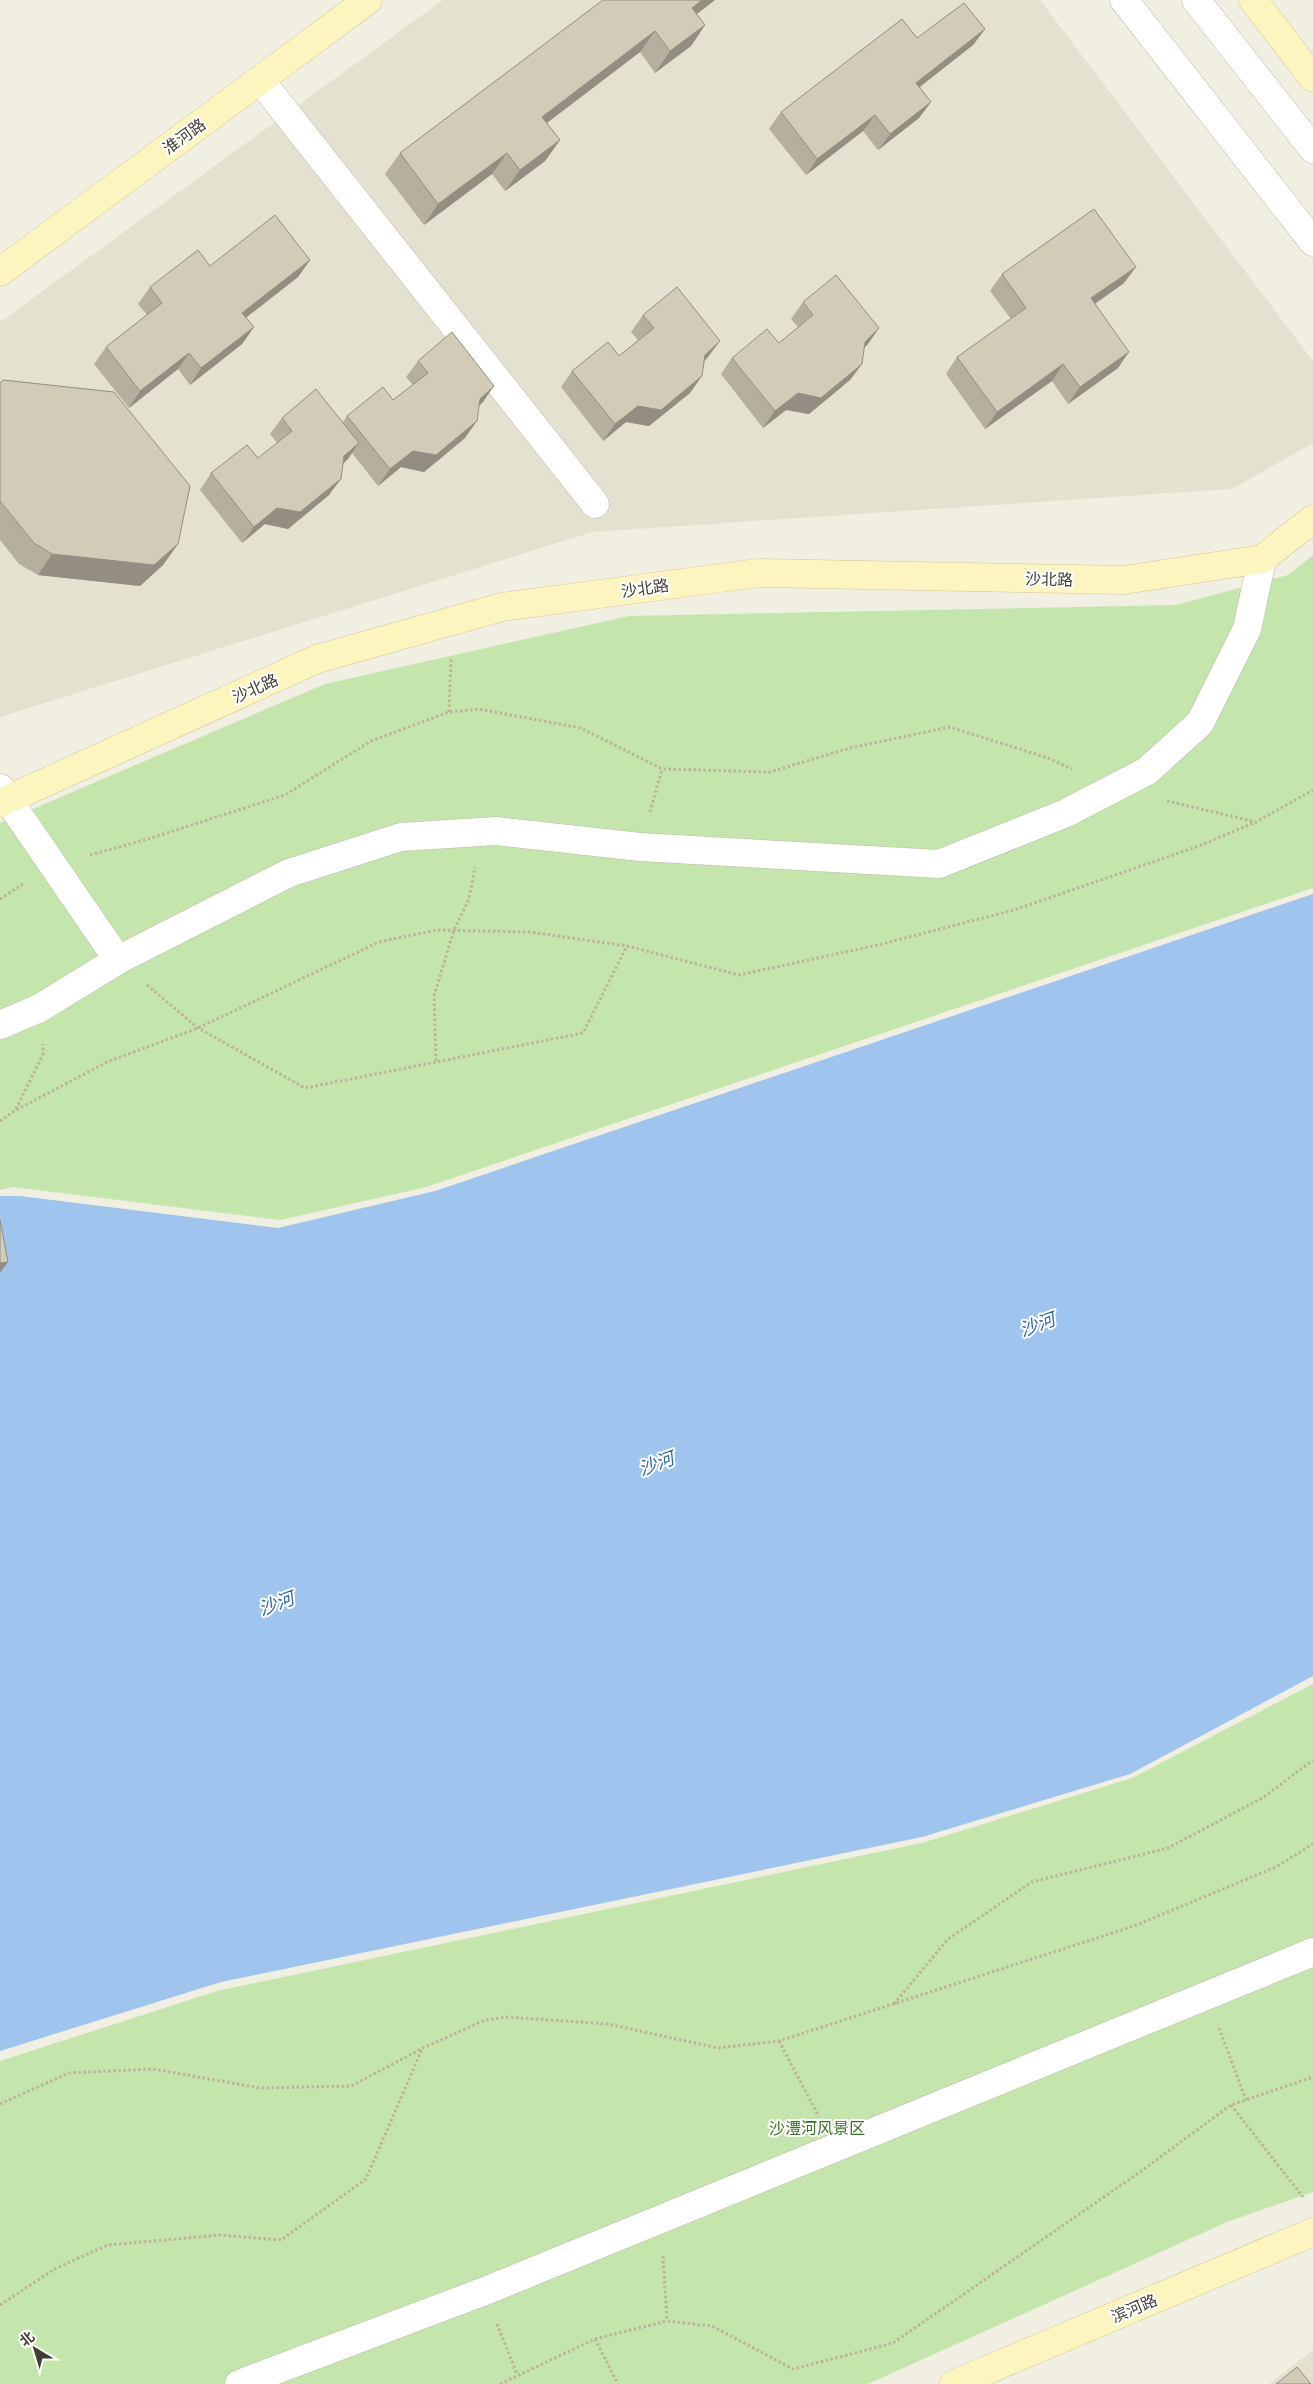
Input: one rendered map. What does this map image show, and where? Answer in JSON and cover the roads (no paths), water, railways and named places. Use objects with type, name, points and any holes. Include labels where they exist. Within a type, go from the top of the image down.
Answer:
[{"type":"street","name":"淮河路","points":[[0,272],[368,0]]},
{"type":"street","points":[[1124,0],[1313,242]]},
{"type":"street","points":[[1196,0],[1313,149]]},
{"type":"street","points":[[1253,0],[1313,78]]},
{"type":"street","points":[[260,80],[595,504]]},
{"type":"street","name":"沙北路","points":[[3,797],[317,659],[502,607],[758,573],[1124,580],[1262,559],[1313,519]]},
{"type":"street","points":[[0,1025],[40,1008],[118,960],[289,873],[401,837],[496,831],[640,846],[940,864],[1066,813],[1147,771],[1200,723],[1247,629],[1262,559]]},
{"type":"street","points":[[3,797],[53,865],[118,960]]},
{"type":"street","points":[[239,2384],[485,2291],[1313,1952]]},
{"type":"street","name":"滨河路","points":[[954,2384],[1313,2232]]},
{"type":"water","name":"沙河","points":[[1313,894],[1313,1676],[1130,1774],[922,1837],[221,1982],[0,2051],[0,1196],[20,1196],[278,1228],[435,1191]]},
{"type":"park label","name":"沙澧河风景区","points":[[817,2128]]}]
